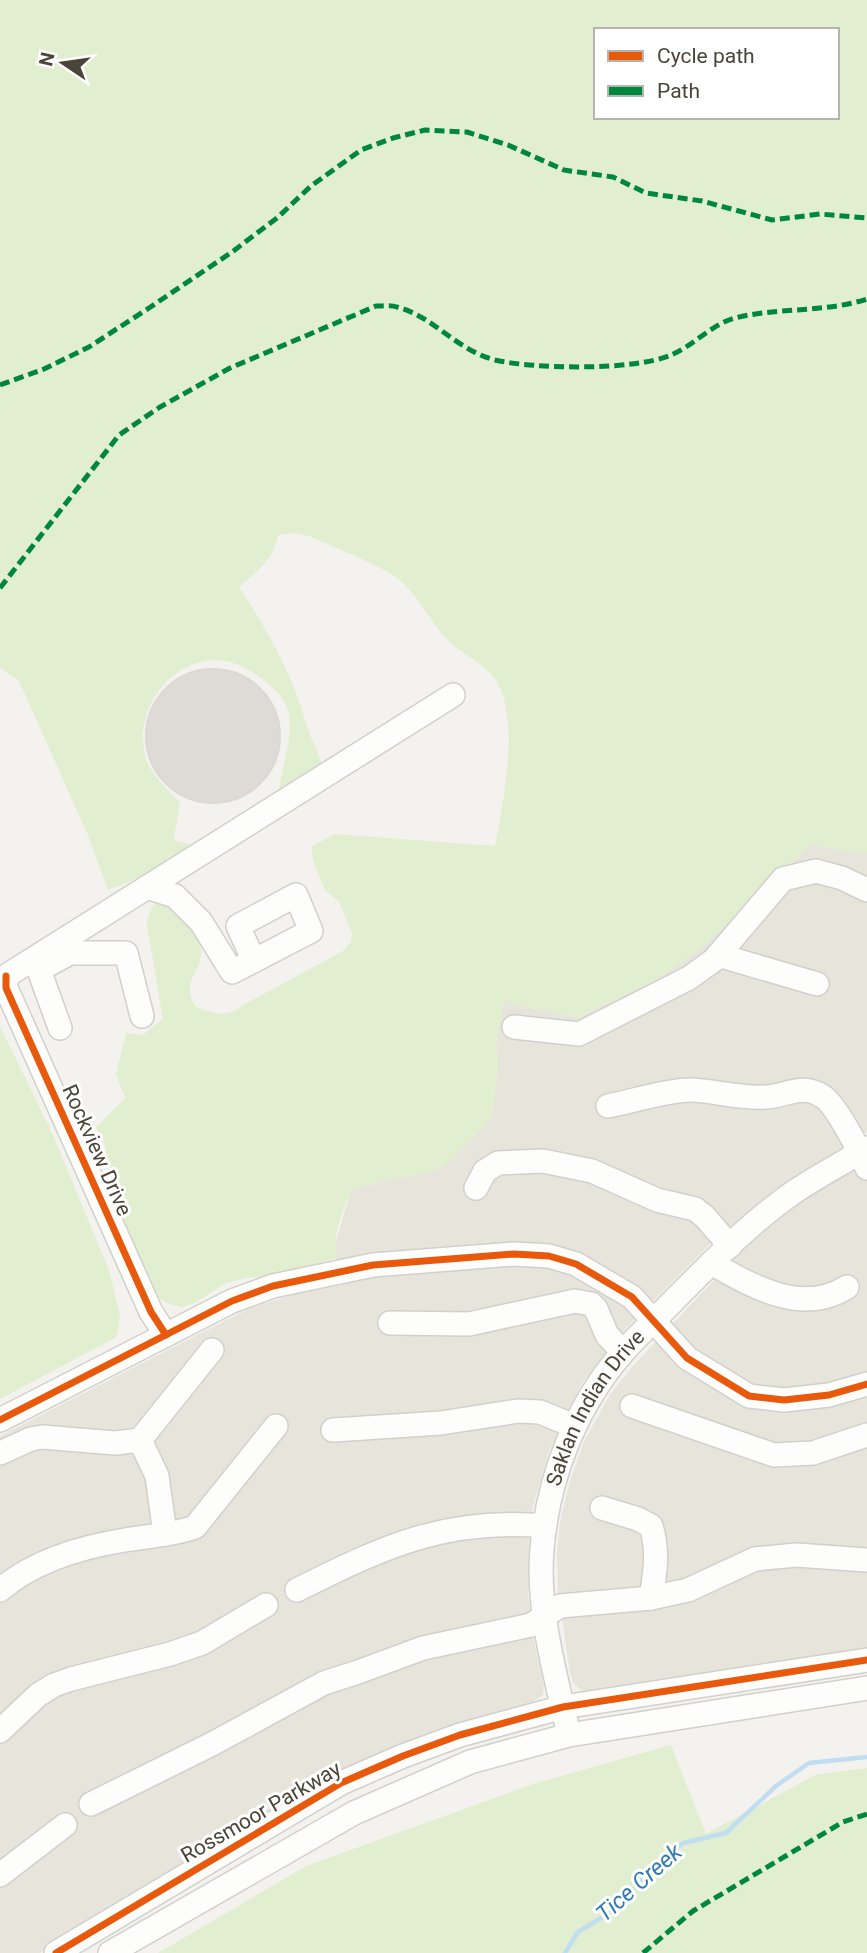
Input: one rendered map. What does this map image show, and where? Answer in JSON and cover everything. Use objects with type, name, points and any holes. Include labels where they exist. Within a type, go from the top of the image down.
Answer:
[{"type":"street","points":[[6,982],[147,887],[453,695]]},
{"type":"street","points":[[514,1027],[579,1034],[689,978],[718,955],[783,879],[816,871],[842,878],[867,890]]},
{"type":"street","points":[[147,887],[174,896],[201,922],[232,972],[254,961]]},
{"type":"street","points":[[6,982],[39,970],[70,953],[126,953],[142,1016]]},
{"type":"street","points":[[718,955],[817,984]]},
{"type":"street","points":[[39,970],[60,1028]]},
{"type":"street","name":"Rockview Drive","points":[[6,982],[151,1312],[166,1335]]},
{"type":"street","points":[[608,1106],[690,1089],[739,1097],[769,1097],[808,1089],[825,1097],[865,1156]]},
{"type":"street","name":"Saklan Indian Drive","points":[[569,1735],[545,1616],[541,1569],[545,1526],[553,1487],[574,1426],[593,1392],[623,1352],[711,1263],[795,1192],[865,1156]]},
{"type":"street","points":[[476,1188],[485,1171],[498,1163],[543,1161],[592,1171],[657,1200],[695,1209],[730,1246]]},
{"type":"street","points":[[0,1420],[232,1301],[273,1286],[373,1265],[514,1254],[549,1256],[576,1264],[632,1297],[687,1358],[749,1396],[784,1400],[829,1395],[867,1384]]},
{"type":"street","points":[[711,1263],[753,1286],[797,1299],[822,1300],[847,1287]]},
{"type":"street","points":[[390,1323],[468,1324],[575,1301],[591,1304],[596,1309],[607,1335],[623,1352]]},
{"type":"street","points":[[0,1453],[42,1437],[115,1443],[140,1440],[212,1350]]},
{"type":"street","points":[[632,1406],[774,1455],[813,1454],[867,1435]]},
{"type":"street","points":[[333,1430],[440,1423],[518,1411],[540,1412],[574,1426]]},
{"type":"street","points":[[0,1590],[16,1577],[51,1559],[101,1545],[195,1527],[276,1426]]},
{"type":"street","points":[[140,1440],[157,1476],[165,1534]]},
{"type":"street","points":[[602,1508],[651,1526],[656,1543],[657,1563],[652,1598]]},
{"type":"street","points":[[297,1590],[401,1541],[458,1528],[513,1523],[545,1526]]},
{"type":"street","points":[[91,1804],[212,1745],[324,1682],[423,1648],[531,1625],[560,1606],[652,1598],[688,1590],[755,1559],[796,1555],[867,1560]]},
{"type":"street","points":[[0,1731],[38,1695],[54,1685],[202,1643],[266,1605]]},
{"type":"street","name":"Rossmoor Parkway","points":[[56,1953],[341,1783],[460,1735],[562,1707],[867,1660]]},
{"type":"street","points":[[110,1953],[354,1813],[470,1762],[569,1735],[867,1688]]},
{"type":"street","points":[[366,1773],[378,1802]]},
{"type":"street","points":[[0,1875],[65,1825]]},
{"type":"shaded area","points":[[811,845],[867,854],[867,1132],[772,1192],[712,1242],[626,1328],[582,1383],[549,1451],[533,1506],[529,1540],[528,1596],[544,1686],[543,1695],[528,1705],[337,1777],[261,1817],[40,1953],[0,1953],[0,1436],[248,1309],[292,1295],[343,1285],[334,1247],[351,1191],[451,1160],[492,1118],[498,1066],[496,1047],[504,998],[514,1005],[580,1018],[653,982]]},
{"type":"shaded area","points":[[867,1161],[867,1651],[592,1691],[581,1690],[573,1683],[570,1672],[558,1591],[557,1553],[560,1522],[584,1441],[611,1393],[632,1367],[748,1244],[808,1197]]},
{"type":"green space","points":[[0,0],[867,0],[867,854],[811,845],[702,948],[653,982],[580,1018],[514,1005],[504,999],[496,1047],[498,1066],[492,1118],[451,1160],[433,1172],[378,1182],[351,1191],[337,1232],[337,1258],[226,1283],[193,1304],[182,1307],[159,1298],[115,1203],[104,1142],[96,1127],[125,1098],[116,1074],[126,1033],[143,1035],[163,1019],[147,925],[148,917],[163,897],[192,928],[200,943],[201,952],[191,983],[191,997],[195,1006],[215,1013],[233,1011],[343,951],[351,942],[352,933],[339,902],[325,890],[313,860],[311,847],[334,834],[495,846],[508,761],[509,737],[503,695],[495,679],[444,636],[396,577],[309,536],[296,533],[278,535],[269,558],[239,587],[269,635],[286,670],[324,769],[279,792],[290,728],[287,708],[282,698],[262,679],[234,663],[209,661],[190,666],[173,676],[149,707],[144,726],[144,746],[152,771],[180,803],[175,841],[197,846],[163,868],[108,890],[87,833],[19,681],[0,668]]},
{"type":"green space","points":[[0,1026],[52,1133],[109,1270],[120,1316],[115,1338],[0,1399]]},
{"type":"green space","points":[[671,1745],[706,1834],[815,1775],[867,1768],[867,1953],[158,1953],[306,1866],[536,1783]]},
{"type":"building","points":[[213,669],[238,674],[260,689],[275,711],[280,736],[275,761],[260,783],[238,798],[213,803],[188,798],[166,783],[151,761],[146,736],[151,711],[166,689],[188,674]]},
{"type":"waterway","name":"Tice Creek","points":[[565,1953],[578,1932],[614,1910],[654,1867],[683,1843],[726,1833],[776,1786],[809,1763],[867,1757]]},
{"type":"marked path","points":[[0,385],[44,369],[89,347],[149,308],[232,252],[277,218],[311,186],[361,150],[425,130],[467,132],[508,145],[564,170],[613,177],[646,193],[702,201],[772,220],[820,214],[867,218]]},
{"type":"marked path","points":[[0,588],[119,435],[160,407],[230,368],[376,306],[395,306],[410,311],[468,349],[495,360],[584,367],[633,364],[671,355],[718,325],[735,318],[834,306],[867,299]]},
{"type":"marked path","points":[[643,1953],[693,1911],[843,1822],[867,1814]]},
{"type":"cycle path","points":[[6,976],[6,988],[151,1312],[166,1335]]},
{"type":"cycle path","points":[[0,1420],[232,1301],[273,1286],[373,1265],[514,1254],[549,1256],[576,1264],[632,1297],[687,1358],[749,1396],[784,1400],[829,1395],[867,1384]]},
{"type":"cycle path","points":[[56,1953],[341,1783],[460,1735],[563,1707],[867,1660]]}]
